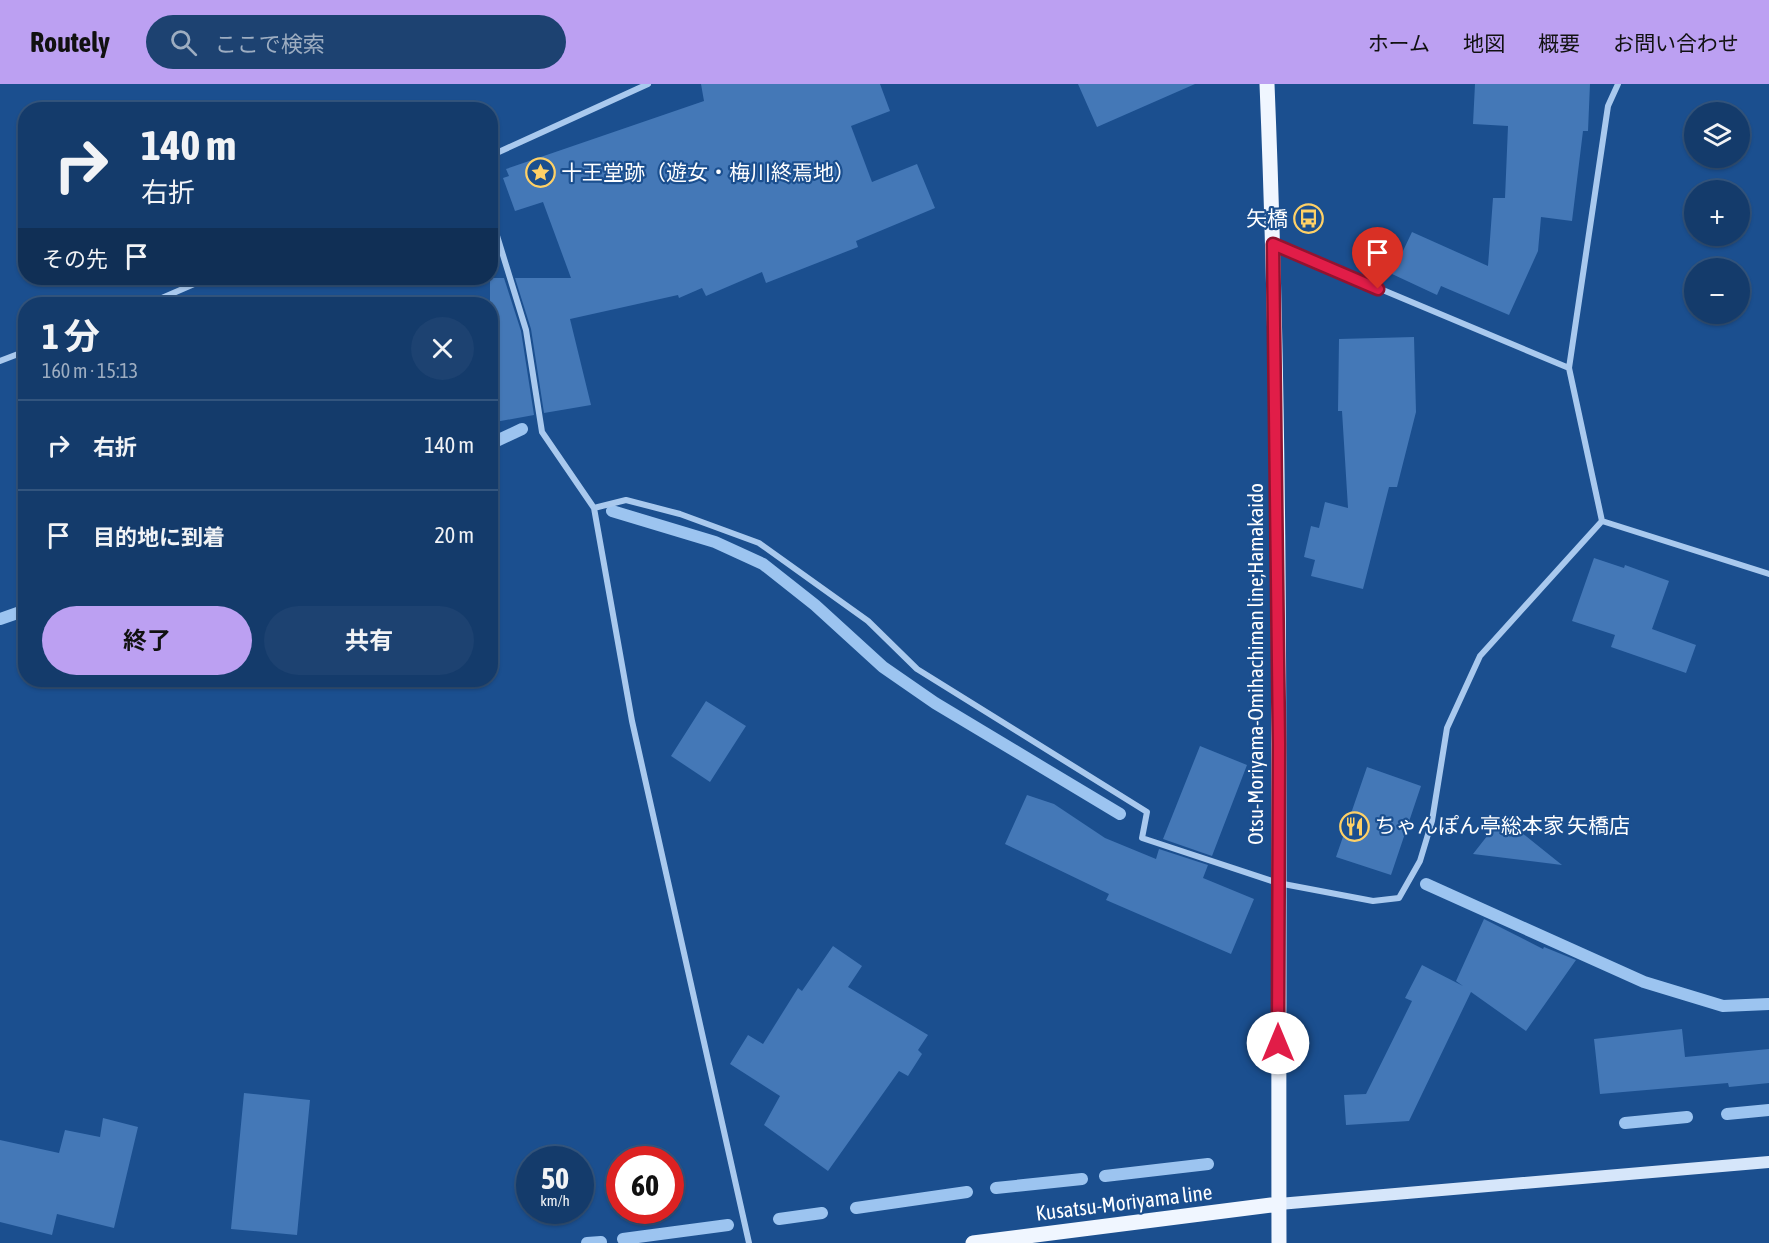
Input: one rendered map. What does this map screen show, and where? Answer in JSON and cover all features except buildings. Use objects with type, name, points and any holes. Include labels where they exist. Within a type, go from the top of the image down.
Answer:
[{"type":"main road","name":"Otsu-Moriyama-Omihachiman line;Hamakaido","points":[[1267,84],[1273,244],[1279,744],[1279,1243]]},
{"type":"main road","name":"Kusatsu-Moriyama line","points":[[973,1243],[1279,1204]]},
{"type":"street","points":[[498,152],[648,84]]},
{"type":"street","points":[[1602,521],[1569,368],[1608,106],[1617,84]]},
{"type":"street","points":[[498,239],[526,330],[542,432],[594,507],[632,721],[749,1243]]},
{"type":"street","points":[[1273,244],[1569,368]]},
{"type":"street","points":[[164,297],[192,285]]},
{"type":"street","points":[[0,361],[18,354]]},
{"type":"street","points":[[594,507],[626,500],[680,514],[759,543],[868,621],[917,669],[1147,813],[1142,838],[1278,882],[1373,901],[1399,898],[1420,861],[1432,821],[1447,728],[1480,656],[1602,521]]},
{"type":"street","points":[[1602,521],[1769,573]]},
{"type":"street","points":[[1279,1204],[1769,1162]]},
{"type":"waterway","points":[[498,440],[522,429]]},
{"type":"waterway","points":[[612,511],[715,542],[763,564],[815,605],[883,667],[935,703],[1120,814]]},
{"type":"waterway","points":[[0,619],[18,613]]},
{"type":"waterway","points":[[1426,884],[1644,982],[1723,1006],[1769,1004]]},
{"type":"waterway","points":[[1727,1114],[1769,1110]]},
{"type":"waterway","points":[[1625,1123],[1687,1117]]},
{"type":"waterway","points":[[1105,1176],[1208,1164]]},
{"type":"waterway","points":[[996,1188],[1082,1179]]},
{"type":"waterway","points":[[856,1208],[967,1192]]},
{"type":"waterway","points":[[779,1219],[822,1213]]},
{"type":"waterway","points":[[623,1239],[728,1225]]},
{"type":"waterway","points":[[587,1243],[601,1242]]},
{"type":"place","name":"十王堂跡（遊女・梅川終焉地）","points":[[540,173]]},
{"type":"place","name":"矢橋","points":[[1309,219]]},
{"type":"place","name":"ちゃんぽん亭総本家 矢橋店","points":[[1354,826]]},
{"type":"route","points":[[1278,1043],[1279,744],[1273,244],[1378,289]]}]
